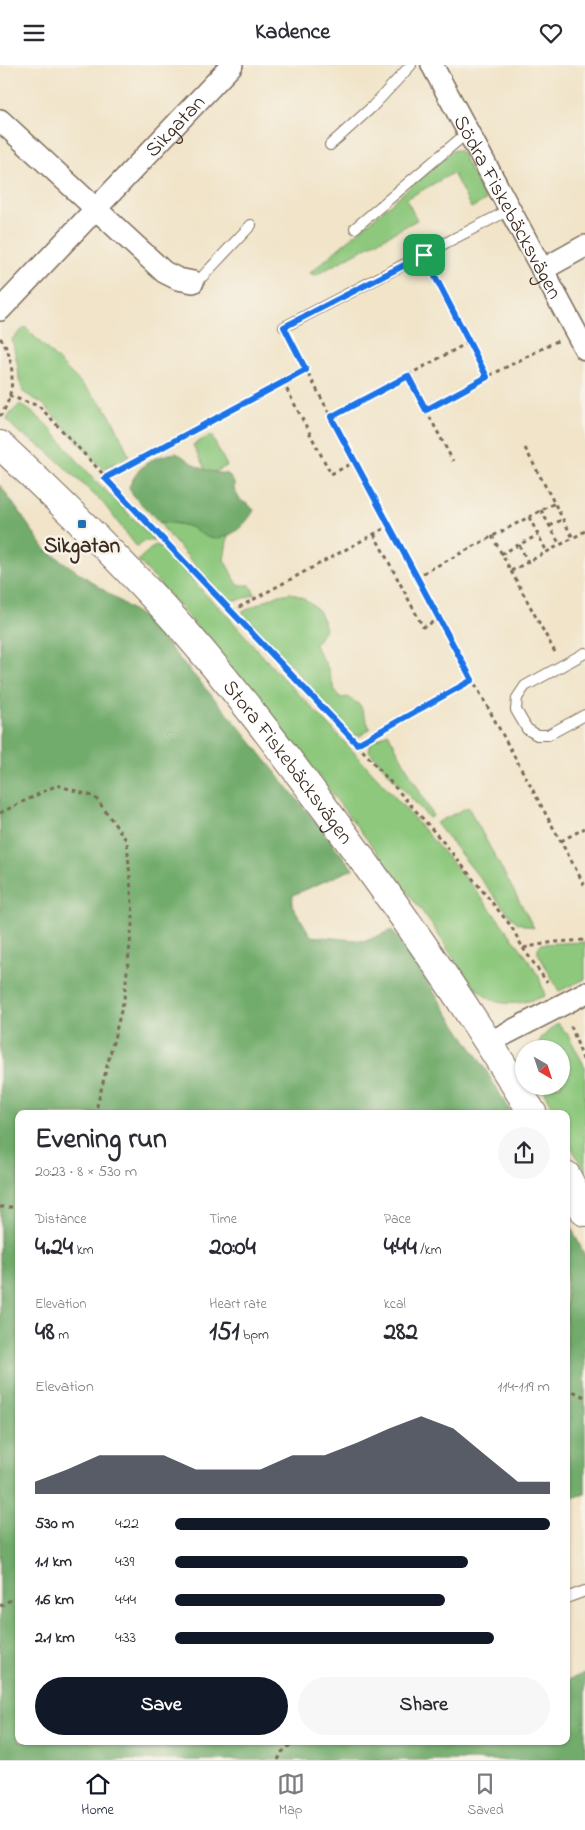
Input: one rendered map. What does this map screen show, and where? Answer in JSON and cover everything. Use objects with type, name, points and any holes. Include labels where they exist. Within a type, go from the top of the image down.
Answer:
[{"type":"street","name":"Sikgatan","points":[[0,310],[232,65]]},
{"type":"street","name":"Södra Fiskebäcksvägen","points":[[432,65],[580,341]]},
{"type":"street","points":[[0,120],[164,272],[178,279],[193,283]]},
{"type":"street","points":[[542,271],[585,246]]},
{"type":"street","name":"Stora Fiskebäcksvägen","points":[[0,445],[82,524],[165,610],[230,686],[366,863],[490,1042],[531,1110]]},
{"type":"street","points":[[490,1042],[585,993]]},
{"type":"street","points":[[570,1183],[585,1212]]},
{"type":"lane","points":[[330,145],[372,107],[411,65]]},
{"type":"lane","points":[[355,228],[468,132]]},
{"type":"lane","points":[[284,327],[509,210]]},
{"type":"lane","points":[[193,283],[203,276],[251,225]]},
{"type":"lane","points":[[585,653],[525,686],[517,698],[516,710],[527,729],[537,735],[548,735],[585,715]]},
{"type":"lane","points":[[570,1597],[585,1591]]},
{"type":"path","points":[[424,255],[487,377]]},
{"type":"path","points":[[284,327],[354,462],[585,886]]},
{"type":"path","points":[[0,338],[6,345],[11,360],[9,396],[6,409],[0,416]]},
{"type":"path","points":[[426,410],[487,377],[580,341]]},
{"type":"path","points":[[331,417],[469,342]]},
{"type":"path","points":[[105,478],[306,370]]},
{"type":"path","points":[[408,376],[453,461]]},
{"type":"path","points":[[283,382],[331,474],[354,462]]},
{"type":"path","points":[[9,396],[39,406],[357,744],[444,843],[511,926],[523,948],[547,982]]},
{"type":"path","points":[[525,448],[573,538]]},
{"type":"path","points":[[416,577],[555,503]]},
{"type":"path","points":[[542,510],[560,545]]},
{"type":"path","points":[[529,517],[547,552]]},
{"type":"path","points":[[550,526],[563,519]]},
{"type":"path","points":[[232,611],[389,526]]},
{"type":"path","points":[[511,571],[585,531]]},
{"type":"path","points":[[374,535],[423,627],[439,619]]},
{"type":"path","points":[[501,554],[538,535]]},
{"type":"path","points":[[492,536],[562,665]]},
{"type":"path","points":[[519,545],[528,562]]},
{"type":"path","points":[[357,744],[472,680]]},
{"type":"path","points":[[0,813],[57,785],[95,797],[127,841],[133,916],[124,999],[96,1110]]},
{"type":"path","points":[[561,841],[585,828]]},
{"type":"path","points":[[523,948],[554,942],[585,940]]},
{"type":"path","points":[[571,1026],[585,1065]]},
{"type":"path","points":[[0,1207],[15,1207]]},
{"type":"path","points":[[570,1390],[585,1397]]},
{"type":"path","points":[[0,1606],[15,1597]]},
{"type":"path","points":[[278,1760],[282,1752],[290,1745]]},
{"type":"green space","points":[[457,150],[461,152],[486,200],[471,208],[453,173],[406,199],[417,220],[314,276],[310,273],[452,151]]},
{"type":"green space","points":[[25,327],[104,406],[115,424],[129,456],[103,469],[43,404],[23,392],[12,339]]},
{"type":"green space","points":[[20,404],[57,436],[96,481],[154,540],[142,542],[137,547],[103,503],[46,450],[16,430],[7,420],[9,415]]},
{"type":"green space","points":[[211,435],[227,466],[208,475],[193,445]]},
{"type":"green space","points":[[176,453],[200,468],[228,474],[234,483],[234,489],[240,500],[254,510],[242,526],[224,537],[211,538],[193,528],[175,523],[159,522],[133,496],[129,487],[142,467],[153,459]]},
{"type":"green space","points":[[0,485],[45,549],[144,618],[240,728],[353,869],[293,895],[292,905],[311,936],[366,941],[392,930],[479,1059],[510,1110],[15,1110],[15,1745],[570,1745],[570,1679],[585,1673],[585,1760],[0,1760]]},
{"type":"green space","points":[[159,522],[189,526],[211,538],[228,535],[224,560],[238,585],[250,585],[255,594],[235,600],[223,597]]},
{"type":"green space","points":[[155,545],[162,547],[225,613],[276,671],[328,724],[404,807],[475,889],[524,953],[539,977],[545,996],[530,1001],[498,1002],[484,995],[469,980],[422,911],[353,821],[233,669],[138,560]]},
{"type":"green space","points":[[290,593],[309,602],[321,616],[325,629],[315,644],[327,666],[338,695],[341,698],[348,697],[360,705],[370,729],[360,736],[354,735],[242,612],[275,596]]},
{"type":"green space","points":[[388,733],[433,816],[429,818],[369,751],[371,742]]},
{"type":"green space","points":[[468,807],[534,928],[518,923],[511,917],[436,823]]},
{"type":"green space","points":[[585,942],[585,979],[559,991],[538,953],[538,948],[541,944]]},
{"type":"green space","points":[[558,1023],[568,1035],[585,1067],[585,1173],[570,1144],[570,1110],[553,1110],[546,1095],[570,1095],[570,1040],[540,1040]]},
{"type":"green space","points":[[570,1224],[585,1256],[585,1494],[570,1499]]},
{"type":"place","name":"Sikgatan","points":[[82,524]]},
{"type":"route","points":[[424,255],[487,377],[426,410],[408,376],[331,417],[472,680],[357,744],[105,478],[306,370],[284,327],[424,255]]}]
